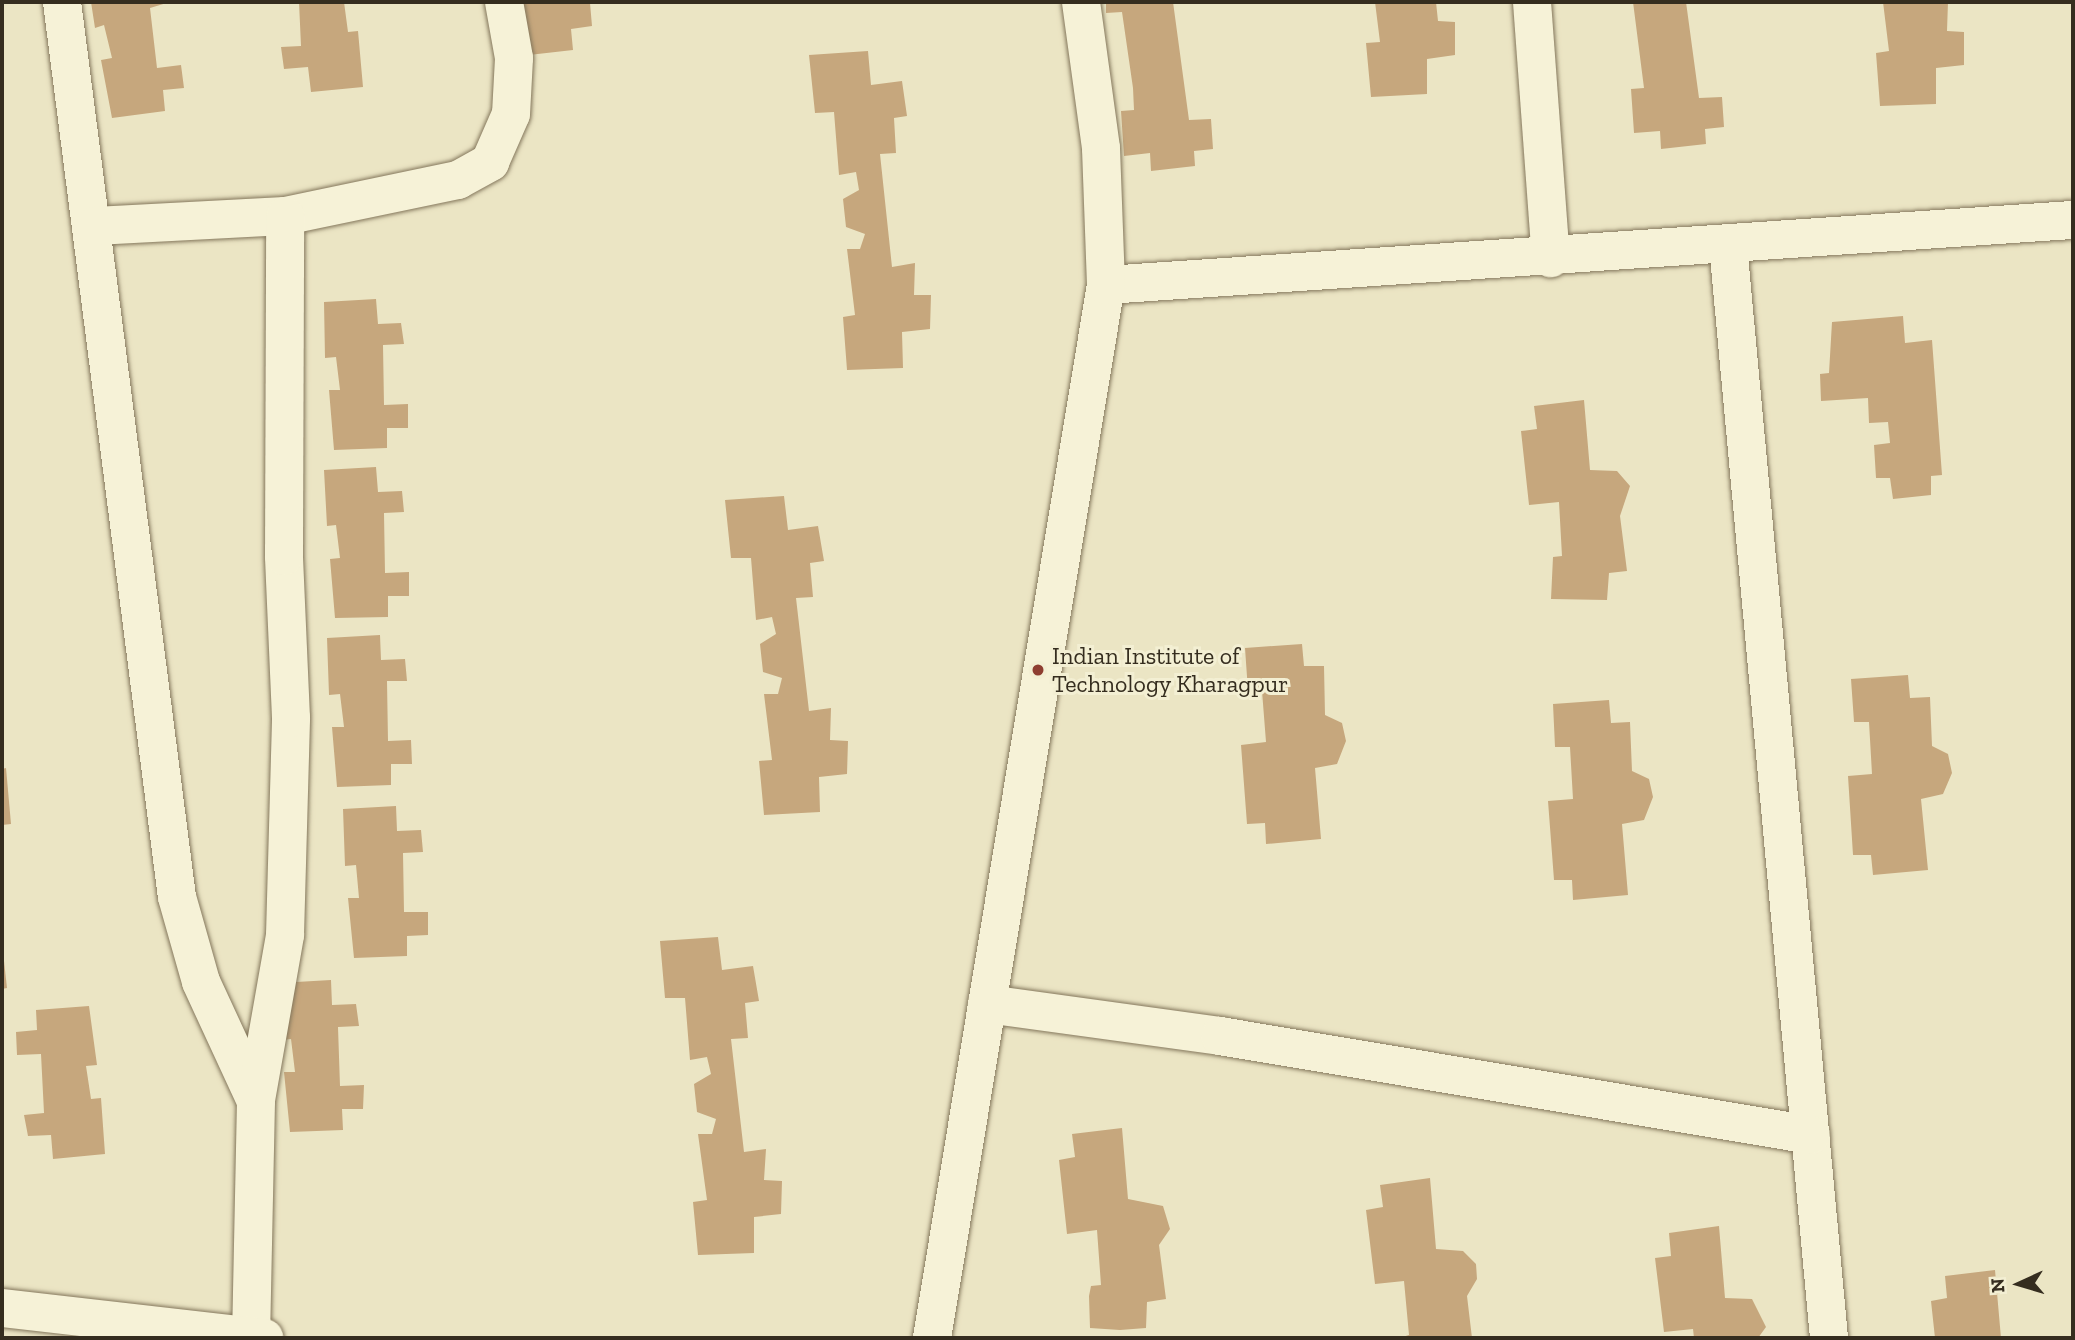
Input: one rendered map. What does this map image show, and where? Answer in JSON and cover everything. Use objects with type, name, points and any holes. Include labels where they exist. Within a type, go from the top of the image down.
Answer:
[{"type":"street","points":[[62,2],[95,226],[177,897],[201,982],[256,1101]]},
{"type":"street","points":[[95,226],[285,216],[458,180],[490,162],[512,114],[514,58],[504,2]]},
{"type":"street","points":[[932,1338],[1106,285],[1101,148],[1081,2]]},
{"type":"street","points":[[1532,2],[1551,258]]},
{"type":"street","points":[[2,1308],[257,1336],[256,1101],[285,936],[291,718],[284,542],[285,216]]},
{"type":"street","points":[[1106,285],[1551,258],[2073,220]]},
{"type":"street","points":[[1728,245],[1829,1338]]},
{"type":"street","points":[[987,1004],[1220,1036],[1811,1135]]},
{"type":"building","points":[[91,2],[170,2],[150,8],[157,68],[181,65],[184,88],[163,90],[165,111],[112,118],[101,60],[112,58],[104,25],[95,28]]},
{"type":"building","points":[[299,2],[344,2],[348,32],[358,31],[363,87],[311,92],[308,67],[284,69],[281,47],[301,46]]},
{"type":"building","points":[[511,2],[590,3],[592,26],[571,29],[573,50],[520,56]]},
{"type":"building","points":[[1106,2],[1173,2],[1189,120],[1211,119],[1213,149],[1194,151],[1195,166],[1151,171],[1150,153],[1124,156],[1121,111],[1134,110],[1133,88],[1122,12],[1106,13]]},
{"type":"building","points":[[1375,2],[1436,2],[1438,21],[1455,22],[1455,55],[1427,59],[1427,94],[1371,97],[1366,43],[1380,42]]},
{"type":"building","points":[[1633,2],[1686,2],[1699,98],[1722,97],[1724,127],[1705,129],[1706,144],[1661,149],[1660,131],[1634,133],[1631,89],[1644,88]]},
{"type":"building","points":[[1883,2],[1948,2],[1947,31],[1964,32],[1964,65],[1936,68],[1936,104],[1880,106],[1876,53],[1889,51]]},
{"type":"building","points":[[868,51],[871,85],[902,81],[907,116],[894,118],[896,153],[880,154],[892,267],[915,263],[914,295],[931,295],[930,329],[902,332],[903,368],[847,370],[843,317],[855,315],[847,249],[860,249],[865,234],[846,227],[843,199],[859,190],[856,172],[839,175],[834,112],[815,113],[809,55]]},
{"type":"building","points":[[376,299],[378,324],[401,323],[404,344],[383,345],[384,405],[408,404],[408,428],[387,428],[387,448],[334,450],[329,390],[340,390],[336,357],[325,358],[324,302]]},
{"type":"building","points":[[1903,316],[1905,343],[1932,340],[1942,475],[1931,476],[1931,495],[1893,499],[1890,478],[1876,478],[1874,445],[1890,443],[1888,422],[1869,423],[1868,398],[1821,401],[1820,374],[1829,373],[1832,322]]},
{"type":"building","points":[[1584,400],[1590,470],[1617,471],[1630,486],[1620,516],[1627,571],[1609,573],[1607,600],[1551,599],[1553,557],[1562,556],[1559,502],[1529,505],[1521,431],[1537,429],[1534,406]]},
{"type":"building","points":[[376,467],[378,492],[402,491],[404,512],[384,513],[385,573],[409,572],[409,596],[388,596],[388,617],[335,618],[330,559],[340,558],[336,525],[327,526],[324,470]]},
{"type":"building","points":[[784,496],[788,530],[818,526],[824,561],[810,563],[813,597],[796,598],[809,711],[831,708],[830,740],[848,741],[847,774],[819,777],[820,812],[764,815],[759,761],[772,760],[764,694],[778,694],[782,678],[763,672],[760,644],[776,634],[772,617],[756,620],[751,558],[731,558],[725,500]]},
{"type":"building","points":[[380,635],[381,660],[405,659],[407,681],[387,681],[388,741],[411,740],[412,764],[391,764],[391,785],[337,787],[332,727],[344,727],[340,694],[329,695],[327,638]]},
{"type":"building","points":[[1302,644],[1304,666],[1324,666],[1325,715],[1342,723],[1346,741],[1337,764],[1315,768],[1321,839],[1266,844],[1265,823],[1247,824],[1241,745],[1266,742],[1262,691],[1248,691],[1245,648]]},
{"type":"building","points":[[1908,675],[1910,698],[1930,697],[1932,746],[1948,754],[1952,773],[1943,794],[1921,799],[1928,870],[1873,875],[1871,855],[1853,855],[1848,776],[1872,774],[1869,722],[1854,722],[1851,679]]},
{"type":"building","points":[[1609,700],[1611,723],[1630,722],[1632,771],[1649,779],[1653,797],[1644,820],[1622,824],[1628,895],[1573,900],[1572,880],[1554,880],[1548,801],[1573,799],[1570,747],[1555,747],[1553,704]]},
{"type":"building","points":[[6,768],[11,824],[2,825],[2,769]]},
{"type":"building","points":[[396,806],[397,831],[421,830],[423,852],[403,853],[404,912],[428,912],[428,935],[407,936],[407,956],[354,958],[348,898],[359,898],[356,865],[345,866],[343,809]]},
{"type":"building","points":[[718,937],[722,970],[753,966],[759,1001],[745,1003],[748,1038],[731,1039],[744,1152],[766,1149],[764,1180],[782,1181],[781,1214],[754,1217],[754,1253],[698,1255],[693,1202],[707,1200],[698,1134],[712,1134],[716,1119],[697,1112],[694,1084],[711,1074],[707,1057],[690,1060],[685,998],[665,998],[660,941]]},
{"type":"building","points":[[2,943],[7,988],[2,989]]},
{"type":"building","points":[[331,980],[332,1005],[356,1004],[359,1026],[338,1027],[340,1086],[364,1085],[363,1109],[342,1109],[343,1130],[290,1132],[284,1072],[295,1072],[291,1039],[281,1040],[279,983]]},
{"type":"building","points":[[89,1006],[97,1065],[86,1066],[91,1099],[101,1098],[105,1154],[53,1159],[51,1135],[28,1136],[24,1115],[44,1113],[41,1054],[17,1055],[16,1032],[37,1030],[36,1010]]},
{"type":"building","points":[[1122,1128],[1128,1199],[1163,1206],[1170,1229],[1159,1245],[1166,1299],[1147,1302],[1146,1328],[1090,1328],[1091,1286],[1101,1285],[1097,1230],[1067,1234],[1059,1160],[1075,1157],[1072,1134]]},
{"type":"building","points":[[1430,1178],[1436,1249],[1463,1251],[1476,1264],[1477,1279],[1467,1296],[1472,1338],[1399,1338],[1409,1335],[1404,1281],[1375,1284],[1366,1210],[1383,1207],[1380,1185]]},
{"type":"building","points":[[1719,1226],[1725,1298],[1752,1299],[1766,1327],[1758,1338],[1694,1338],[1693,1329],[1664,1332],[1655,1258],[1671,1256],[1669,1233]]},
{"type":"building","points":[[1995,1270],[2001,1338],[1935,1338],[1931,1301],[1947,1298],[1945,1276]]},
{"type":"place","name":"Indian Institute of Technology Kharagpur","points":[[1038,670]]}]
